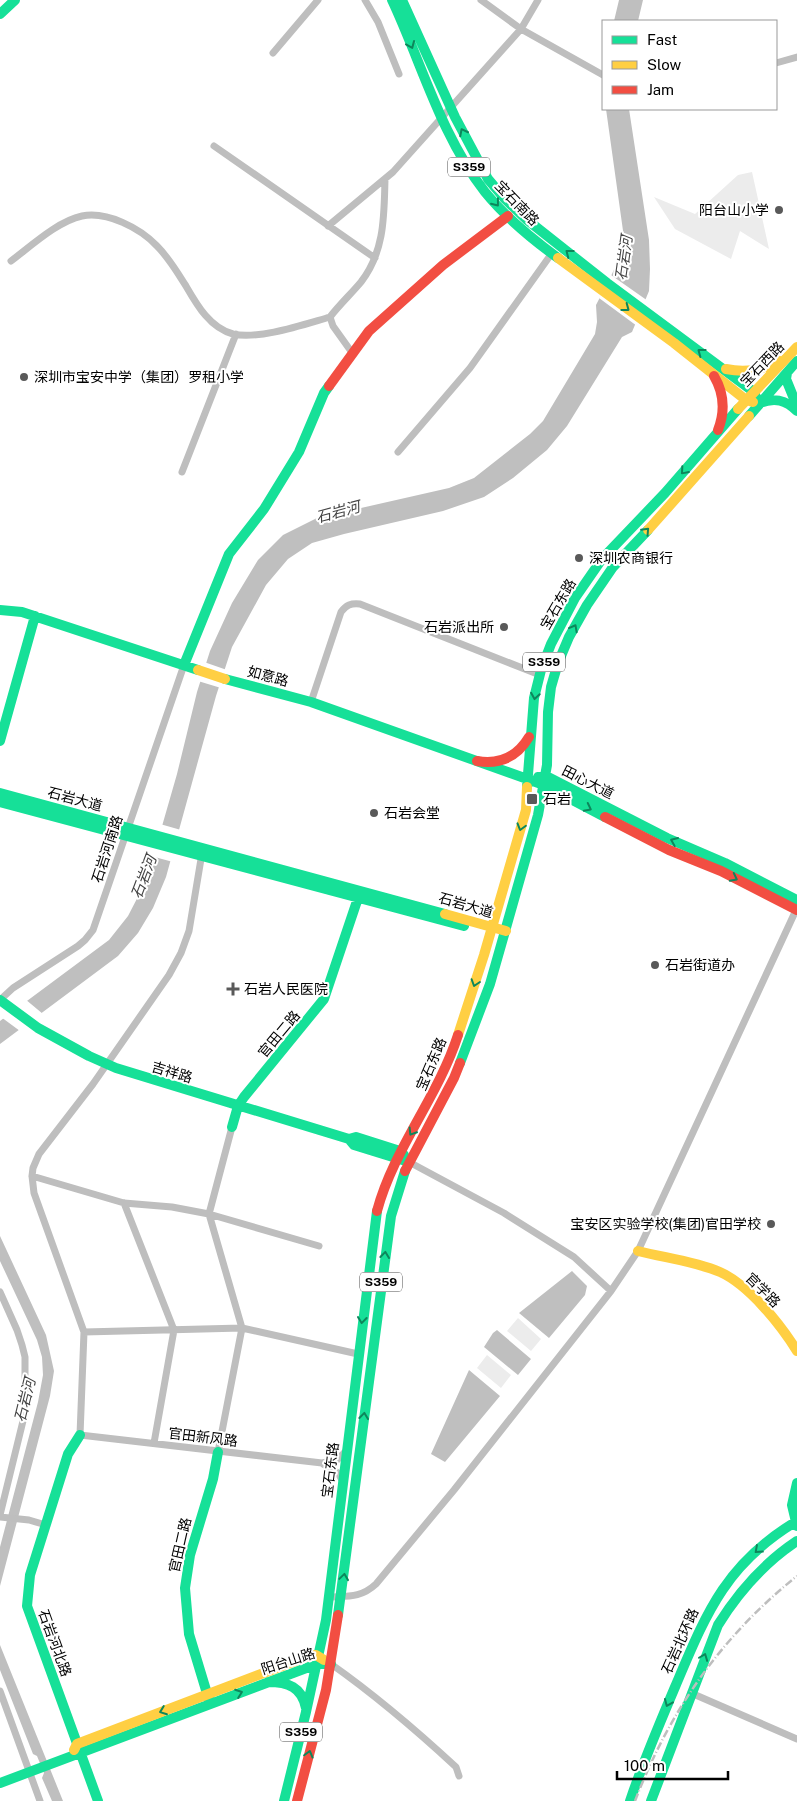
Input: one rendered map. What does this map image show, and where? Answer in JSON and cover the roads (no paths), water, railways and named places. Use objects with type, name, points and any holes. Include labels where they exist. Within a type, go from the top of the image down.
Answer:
[{"type":"main road","points":[[0,14],[15,0]]},
{"type":"main road","name":"宝石南路","points":[[392,0],[454,143],[474,176],[508,216],[552,253],[605,287]]},
{"type":"main road","name":"宝石南路","points":[[402,0],[450,107],[483,170],[505,199],[605,287]]},
{"type":"main road","points":[[184,665],[229,554],[264,509],[299,452],[324,393],[369,331],[443,265],[508,216]]},
{"type":"main road","name":"S359","points":[[605,287],[651,321],[721,367],[754,392],[759,403]]},
{"type":"main road","name":"S359","points":[[651,321],[746,400],[759,403]]},
{"type":"main road","name":"宝石西路","points":[[759,403],[787,373],[797,347]]},
{"type":"main road","points":[[721,367],[744,372],[759,370],[793,358]]},
{"type":"main road","name":"宝石西路","points":[[746,400],[793,358]]},
{"type":"main road","name":"S359","points":[[710,370],[719,386],[722,401],[722,419],[716,434]]},
{"type":"main road","points":[[787,373],[786,380],[797,406]]},
{"type":"main road","points":[[759,403],[771,399],[783,400],[797,411]]},
{"type":"main road","name":"宝石东路","points":[[284,1801],[318,1660],[328,1597],[374,1226],[381,1194],[398,1154],[433,1095],[448,1062],[491,931],[526,810],[530,734],[534,698],[540,675],[551,644],[565,616],[602,559],[665,493],[746,400]]},
{"type":"main road","name":"宝石东路","points":[[297,1801],[331,1664],[388,1230],[394,1202],[409,1162],[444,1100],[464,1056],[485,1000],[506,931],[536,822],[545,781],[551,687],[558,663],[577,623],[613,567],[759,403]]},
{"type":"main road","name":"如意路","points":[[0,610],[35,616],[225,679],[311,702],[527,779]]},
{"type":"main road","points":[[0,741],[35,616]]},
{"type":"main road","points":[[477,760],[490,763],[509,759],[524,746],[530,734]]},
{"type":"main road","name":"田心大道","points":[[527,779],[545,781],[668,850],[721,871],[797,907]]},
{"type":"main road","name":"石岩大道","points":[[0,793],[126,832],[491,931]]},
{"type":"main road","name":"石岩大道","points":[[0,802],[126,832]]},
{"type":"main road","name":"石岩大道","points":[[202,852],[358,898],[491,931],[506,931]]},
{"type":"main road","name":"官田二路","points":[[232,1127],[238,1106],[244,1097],[324,999],[358,898]]},
{"type":"main road","name":"吉祥路","points":[[0,1000],[33,1024],[80,1052],[136,1076],[349,1139],[356,1137],[398,1154]]},
{"type":"main road","points":[[398,1154],[409,1162]]},
{"type":"main road","name":"官学路","points":[[638,1252],[709,1268],[729,1277],[738,1283],[761,1308],[797,1351]]},
{"type":"main road","name":"石岩河北路","points":[[80,1436],[68,1454],[30,1575],[27,1606],[76,1750],[98,1801]]},
{"type":"main road","name":"官田二路","points":[[208,1699],[189,1634],[185,1588],[190,1555],[213,1479],[218,1452]]},
{"type":"main road","points":[[796,1523],[791,1508],[792,1496],[797,1484]]},
{"type":"main road","name":"石岩北环路","points":[[630,1801],[644,1758],[702,1624],[715,1599],[750,1557],[768,1541],[796,1523]]},
{"type":"main road","name":"石岩北环路","points":[[654,1800],[691,1692],[712,1638],[726,1610],[762,1566],[779,1552],[797,1541]]},
{"type":"main road","name":"阳台山路","points":[[0,1783],[55,1762],[76,1750],[208,1699],[311,1655],[318,1660],[331,1664]]},
{"type":"main road","name":"阳台山路","points":[[208,1699],[268,1682],[318,1660]]},
{"type":"main road","points":[[268,1682],[282,1682],[298,1689],[303,1696],[306,1712]]},
{"type":"street","points":[[273,52],[318,0]]},
{"type":"street","points":[[365,0],[378,22],[399,74]]},
{"type":"street","points":[[480,0],[521,29],[600,74]]},
{"type":"street","points":[[328,226],[386,178],[521,29],[538,0]]},
{"type":"street","points":[[777,63],[797,57]]},
{"type":"street","points":[[214,146],[375,258]]},
{"type":"street","points":[[11,260],[67,222],[81,216],[96,215],[116,220],[140,233],[156,245],[173,265],[199,308],[227,332],[236,334],[264,334],[290,329],[330,317],[362,280],[380,245],[384,224],[386,178]]},
{"type":"street","points":[[398,452],[470,368],[552,253]]},
{"type":"street","points":[[330,317],[353,354]]},
{"type":"street","points":[[182,472],[236,334]]},
{"type":"street","points":[[311,702],[341,612],[347,605],[351,604],[360,604],[540,675]]},
{"type":"street","name":"石岩河南路","points":[[0,1000],[10,990],[78,946],[90,935],[96,924],[184,665]]},
{"type":"street","points":[[80,1436],[84,1332],[34,1193],[33,1168],[39,1154],[106,1064],[169,975],[181,954],[190,925],[202,852]]},
{"type":"street","points":[[328,1597],[359,1595],[368,1591],[376,1584],[460,1482],[611,1291],[638,1252],[797,907]]},
{"type":"street","points":[[218,1452],[242,1328],[209,1214],[232,1127]]},
{"type":"street","points":[[409,1162],[504,1213],[574,1257],[611,1291]]},
{"type":"street","points":[[32,1176],[124,1202],[172,1207],[209,1214],[320,1246]]},
{"type":"street","points":[[124,1202],[174,1330],[154,1443]]},
{"type":"street","points":[[0,1292],[17,1330],[23,1351],[25,1401],[23,1421],[1,1516],[46,1525]]},
{"type":"street","points":[[84,1332],[242,1328],[358,1354]]},
{"type":"street","name":"官田新风路","points":[[80,1436],[322,1463]]},
{"type":"street","points":[[322,1463],[331,1462],[339,1458],[347,1447]]},
{"type":"street","points":[[322,1463],[338,1473],[342,1484]]},
{"type":"street","points":[[331,1664],[410,1726],[456,1768],[459,1776]]},
{"type":"street","points":[[0,1691],[40,1801]]},
{"type":"street","points":[[691,1692],[797,1739]]},
{"type":"water","points":[[619,0],[643,0],[638,20],[614,20]]},
{"type":"water","name":"石岩河","points":[[606,110],[629,110],[649,240],[649,291],[632,332],[622,337],[567,426],[547,450],[513,478],[484,497],[443,511],[312,543],[288,559],[266,585],[232,647],[216,696],[166,877],[153,908],[138,933],[118,956],[0,1044],[0,1021],[109,940],[128,916],[143,887],[154,854],[177,774],[197,692],[210,651],[232,603],[258,560],[283,535],[317,518],[449,488],[474,478],[530,434],[543,421],[595,334],[597,322],[596,305],[625,245]]},
{"type":"water","points":[[0,1236],[46,1335],[54,1371],[50,1396],[0,1586],[0,1547],[38,1402],[43,1375],[42,1357],[37,1340],[0,1261]]},
{"type":"water","points":[[572,1271],[587,1286],[585,1295],[549,1338],[519,1313]]},
{"type":"water","points":[[497,1330],[531,1359],[518,1375],[484,1347]]},
{"type":"water","points":[[469,1370],[500,1396],[445,1462],[431,1454]]},
{"type":"water","points":[[0,1645],[63,1801],[52,1801],[42,1778],[44,1773],[37,1756],[33,1754],[0,1670]]},
{"type":"railway","points":[[635,1801],[664,1736],[701,1677],[745,1624],[797,1576]]},
{"type":"place","name":"阳台山小学","points":[[779,210]]},
{"type":"place","name":"深圳市宝安中学（集团）罗租小学","points":[[24,377]]},
{"type":"place","name":"深圳农商银行","points":[[579,558]]},
{"type":"place","name":"石岩派出所","points":[[504,627]]},
{"type":"place","name":"石岩","points":[[532,799]]},
{"type":"place","name":"石岩会堂","points":[[374,813]]},
{"type":"place","name":"石岩街道办","points":[[655,965]]},
{"type":"place","name":"石岩人民医院","points":[[233,989]]},
{"type":"place","name":"宝安区实验学校(集团)官田学校","points":[[771,1224]]}]
